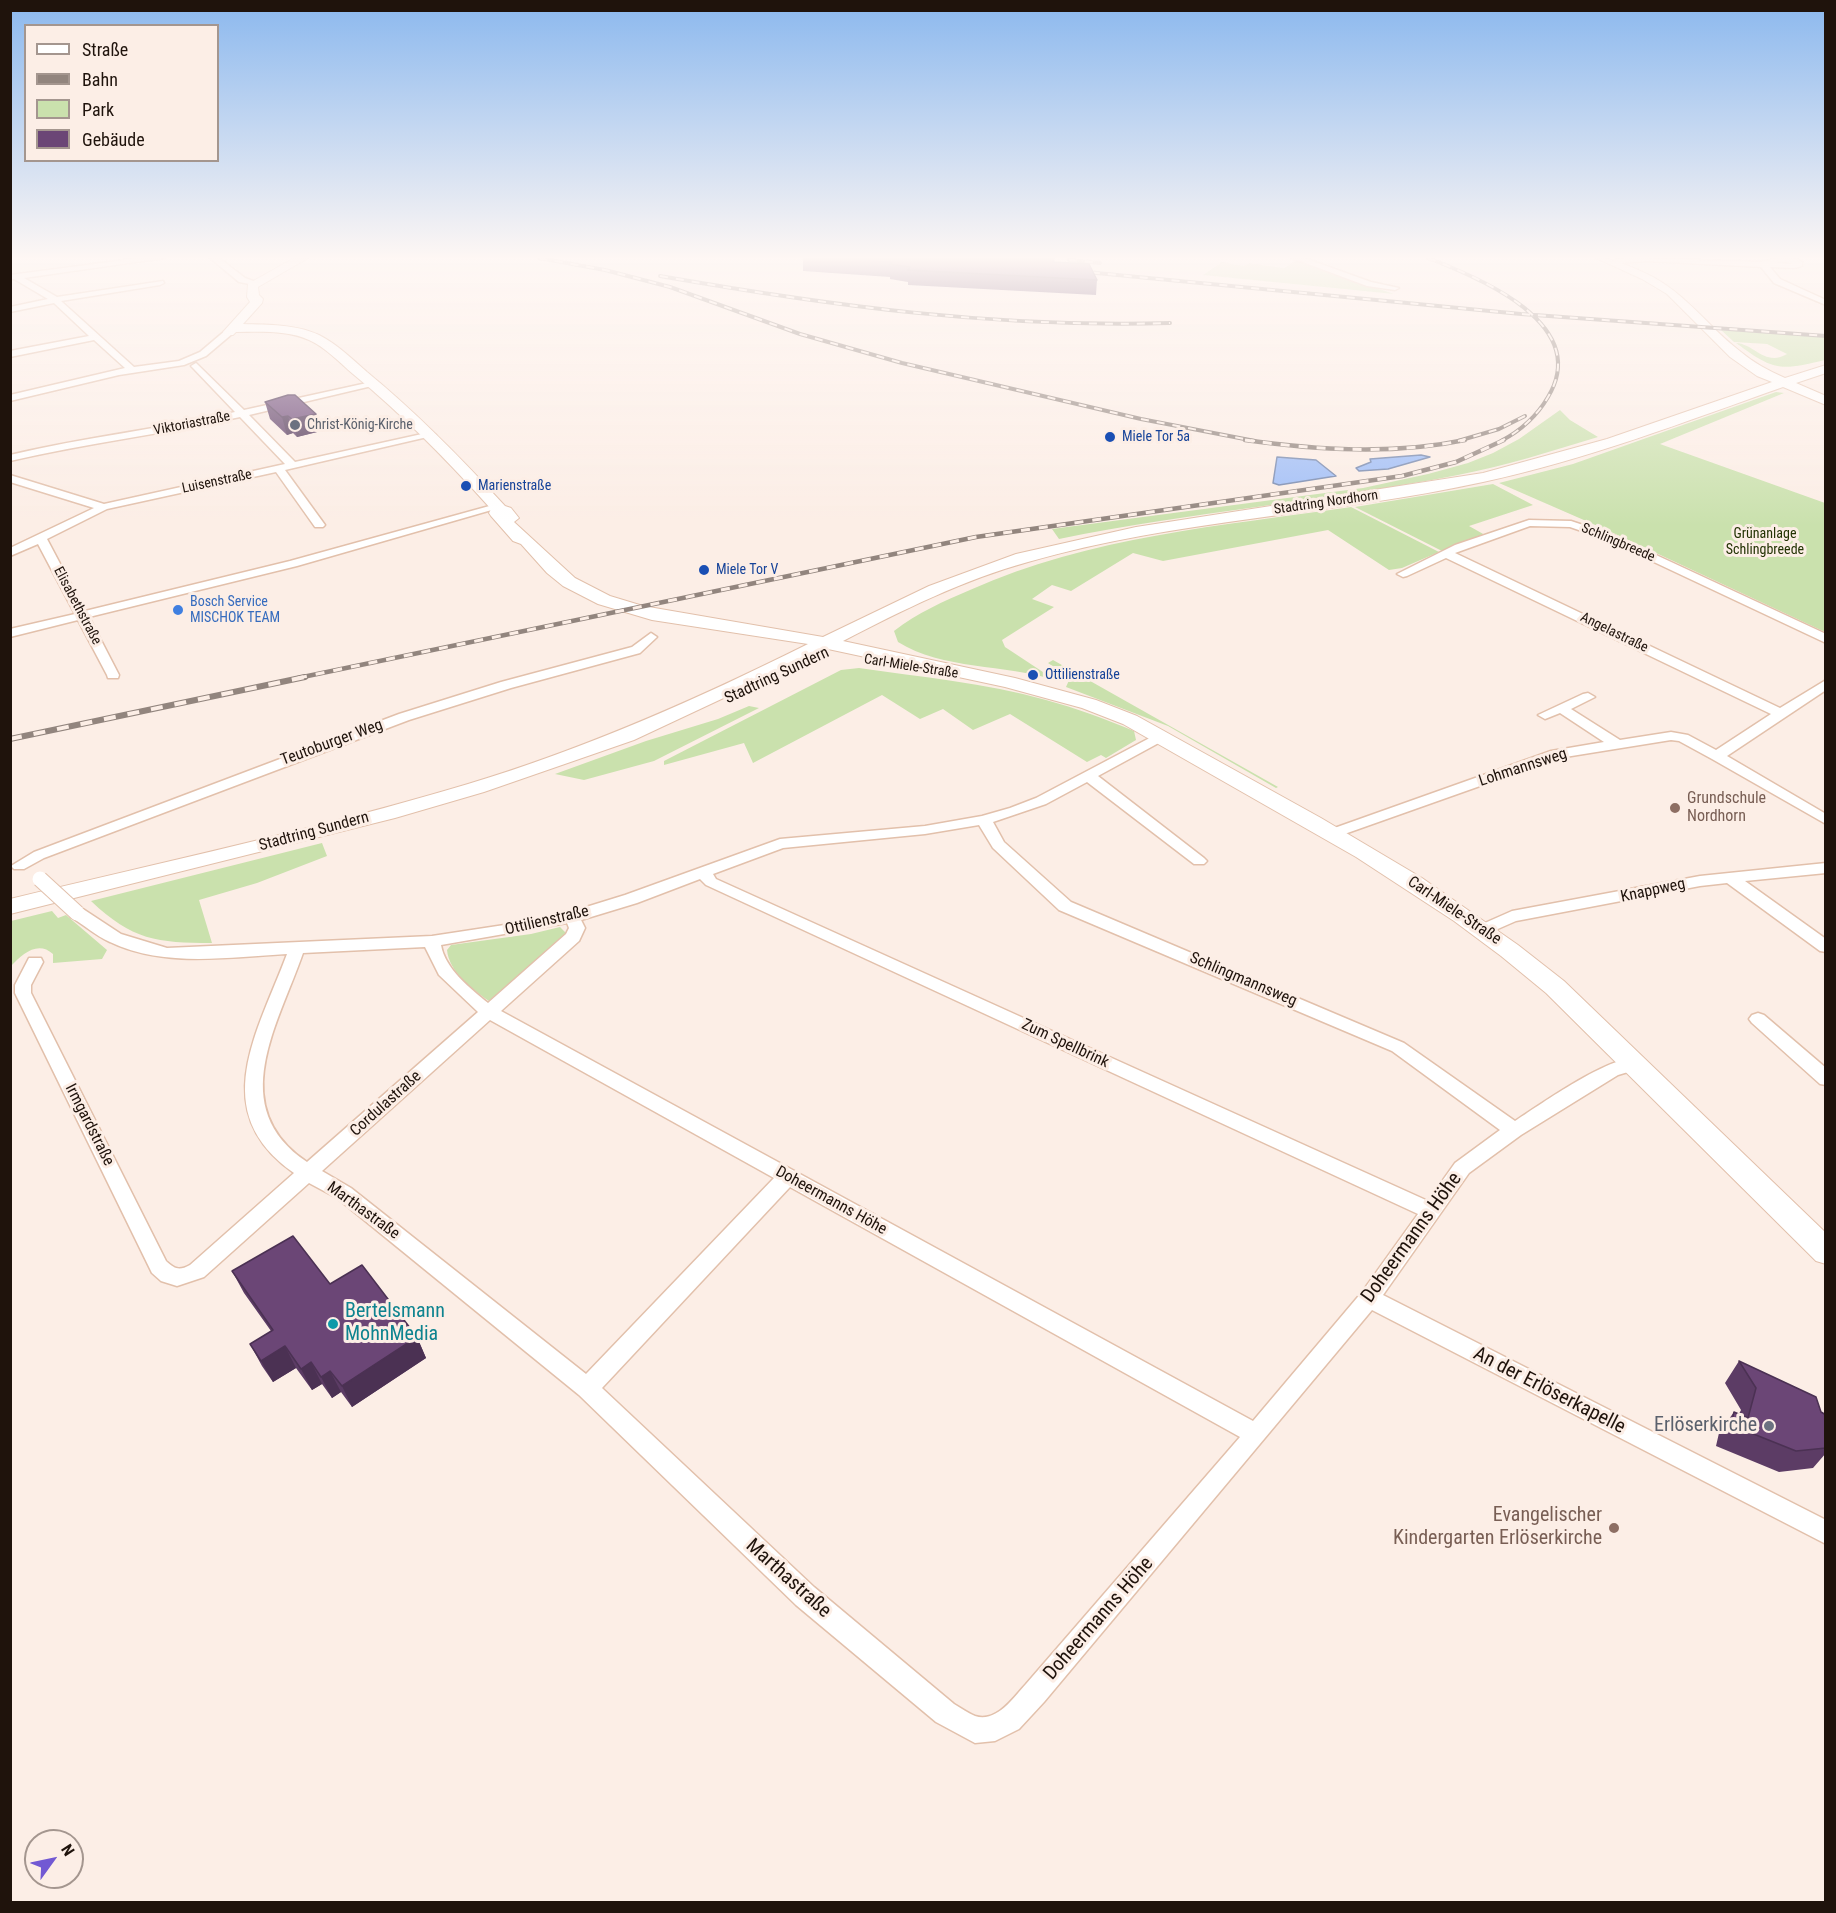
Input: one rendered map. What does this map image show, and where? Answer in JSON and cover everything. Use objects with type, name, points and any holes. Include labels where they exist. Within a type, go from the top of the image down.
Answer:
[{"type":"street","points":[[10,354],[44,347]]},
{"type":"street","points":[[107,347],[132,370]]},
{"type":"street","points":[[10,398],[132,370],[169,365],[192,359],[213,347]]},
{"type":"street","name":"Carl-Miele-Straße","points":[[325,347],[373,383],[431,435],[498,508],[497,513],[519,538],[527,542],[553,569],[577,587],[638,611],[739,634],[903,659],[1008,682],[1089,704],[1130,720],[1161,736],[1422,888],[1484,930],[1555,987],[1826,1252]]},
{"type":"street","points":[[1729,347],[1778,382],[1826,401]]},
{"type":"street","name":"Stadtring Nordhorn","points":[[1736,354],[1761,367],[1799,372]]},
{"type":"street","points":[[196,366],[292,465]]},
{"type":"street","name":"Stadtring Nordhorn","points":[[1778,382],[1799,372],[1826,367]]},
{"type":"street","name":"Stadtring Nordhorn","points":[[826,648],[912,598],[964,575],[990,567],[1110,535],[1154,526],[1392,494],[1482,478],[1565,457],[1826,367]]},
{"type":"street","name":"Viktoriastraße","points":[[10,458],[43,450],[179,428],[373,383]]},
{"type":"street","name":"Luisenstraße","points":[[10,553],[104,507],[431,435]]},
{"type":"street","points":[[278,468],[319,525]]},
{"type":"street","points":[[10,478],[104,507]]},
{"type":"street","points":[[10,633],[293,564],[498,508]]},
{"type":"street","name":"Schlingbreede","points":[[1403,574],[1446,553],[1529,524],[1544,522],[1571,524],[1609,537],[1826,639]]},
{"type":"street","name":"Elisabethstraße","points":[[38,539],[43,542],[113,675]]},
{"type":"street","name":"Angelastraße","points":[[1446,553],[1781,714]]},
{"type":"street","name":"Stadtring Nordhorn","points":[[826,648],[880,626],[990,567]]},
{"type":"street","name":"Carl-Miele-Straße","points":[[638,611],[826,648],[914,669],[1008,682]]},
{"type":"street","points":[[880,626],[879,642],[903,659]]},
{"type":"street","points":[[739,634],[757,639],[765,646],[770,654],[766,671]]},
{"type":"street","name":"Teutoburger Weg","points":[[15,866],[404,717],[502,686],[636,650],[651,637]]},
{"type":"street","name":"Stadtring Sundern","points":[[612,741],[766,671],[826,648]]},
{"type":"street","name":"Stadtring Sundern","points":[[10,907],[387,813],[477,788],[730,699],[826,648]]},
{"type":"street","points":[[1717,756],[1826,684]]},
{"type":"street","points":[[1545,715],[1588,698]]},
{"type":"street","points":[[1561,708],[1615,744]]},
{"type":"street","name":"Ottilienstraße","points":[[15,866],[40,879],[77,913],[115,938],[167,953],[432,941],[572,917],[631,899],[780,844],[813,839],[864,837],[925,830],[984,820],[1041,801],[1161,736]]},
{"type":"street","name":"Lohmannsweg","points":[[1331,834],[1556,754],[1671,736],[1683,738],[1717,756],[1826,820]]},
{"type":"street","points":[[1089,776],[1199,861]]},
{"type":"street","name":"Schlingmannsweg","points":[[984,820],[998,845],[1065,906],[1398,1047],[1514,1130]]},
{"type":"street","name":"Knappweg","points":[[1484,930],[1512,916],[1601,902],[1700,881],[1826,868]]},
{"type":"street","name":"Zum Spellbrink","points":[[702,872],[711,882],[1431,1212]]},
{"type":"street","points":[[1732,879],[1826,947]]},
{"type":"street","name":"Cordulastraße","points":[[178,1279],[197,1270],[573,937],[577,928],[572,917]]},
{"type":"street","name":"Doheermanns Höhe","points":[[432,941],[432,950],[452,978],[468,996],[489,1011],[1256,1434]]},
{"type":"street","name":"Marthastraße","points":[[297,948],[258,1050],[252,1076],[253,1105],[266,1133],[283,1153],[308,1173],[344,1193],[586,1388],[805,1596],[945,1713],[975,1730],[995,1728],[1010,1720]]},
{"type":"street","name":"Irmgardstraße","points":[[35,962],[23,985],[23,993],[159,1267],[169,1277],[178,1279]]},
{"type":"street","points":[[1758,1020],[1826,1079]]},
{"type":"street","name":"Doheermanns Höhe","points":[[1010,1720],[1256,1434],[1369,1298],[1462,1168],[1514,1130],[1612,1070],[1632,1064]]},
{"type":"street","points":[[586,1388],[788,1177]]},
{"type":"street","name":"An der Erlöserkapelle","points":[[1369,1298],[1826,1533]]},
{"type":"green space","points":[[1742,347],[1750,347],[1772,358],[1787,354],[1774,347],[1825,347],[1825,360],[1787,367],[1769,364]]},
{"type":"green space","name":"Grünanlage Schlingbreede","points":[[1776,392],[1784,393],[1660,444],[1825,503],[1825,632],[1609,531],[1499,483],[1573,464]]},
{"type":"green space","points":[[1560,410],[1570,420],[1598,437],[1493,467],[1408,484],[1158,521],[1059,539],[1052,529],[1363,488],[1428,474],[1468,463],[1493,453],[1519,439]]},
{"type":"green space","points":[[1493,484],[1533,505],[1469,526],[1485,535],[1442,551],[1355,507]]},
{"type":"green space","points":[[1351,507],[1439,552],[1402,568],[1389,570],[1328,530],[1163,561],[1133,553],[1071,591],[1052,585],[1032,599],[1054,607],[1002,640],[1005,647],[1055,680],[1016,671],[934,658],[898,642],[894,631],[921,613],[960,594],[1062,557],[1157,535]]},
{"type":"green space","points":[[1053,660],[1278,787],[1276,788],[1168,726],[1066,687],[1070,678],[1048,663]]},
{"type":"green space","points":[[859,668],[1023,694],[1090,714],[1134,731],[1136,740],[1106,758],[1101,755],[1087,762],[1010,714],[973,730],[943,709],[920,719],[882,695],[753,763],[744,743],[664,765],[664,761],[841,670]]},
{"type":"green space","points":[[749,706],[759,708],[654,761],[584,780],[555,774],[646,741],[718,719]]},
{"type":"green space","points":[[322,843],[327,856],[257,883],[199,900],[212,943],[176,942],[146,937],[119,924],[91,901]]},
{"type":"green space","points":[[52,911],[58,918],[66,915],[107,950],[102,959],[53,963],[53,954],[42,948],[36,948],[25,953],[11,966],[11,921]]},
{"type":"green space","points":[[560,927],[567,934],[489,1001],[457,973],[447,950],[451,945],[531,934]]},
{"type":"water","points":[[1421,455],[1430,457],[1388,469],[1359,471],[1356,468],[1371,462],[1370,459]]},
{"type":"water","points":[[1277,457],[1316,460],[1336,476],[1279,485],[1273,483]]},
{"type":"building","points":[[295,395],[316,414],[292,419],[288,416],[282,417],[265,402]]},
{"type":"building","name":"Bertelsmann MohnMedia","points":[[293,1236],[330,1284],[362,1265],[417,1337],[342,1386],[330,1371],[321,1377],[311,1362],[301,1369],[285,1346],[261,1361],[250,1344],[273,1330],[232,1271]]},
{"type":"building","points":[[1739,1361],[1816,1397],[1821,1412],[1826,1415],[1826,1448],[1796,1451],[1731,1425],[1734,1412],[1748,1418],[1756,1388]]},
{"type":"railway","points":[[847,347],[902,363],[1141,419],[1255,441]]},
{"type":"railway","points":[[1501,441],[1528,422],[1548,397],[1558,371],[1555,347]]},
{"type":"railway","points":[[1458,441],[1499,429],[1525,416]]},
{"type":"railway","points":[[1245,440],[1355,449],[1410,448],[1465,440]]},
{"type":"railway","points":[[298,678],[976,537],[1402,476],[1456,462],[1504,440]]},
{"type":"railway","points":[[10,739],[305,677]]},
{"type":"place","name":"Christ-König-Kirche","points":[[295,425]]},
{"type":"place","name":"Miele Tor 5a","points":[[1110,437]]},
{"type":"place","name":"Marienstraße","points":[[466,486]]},
{"type":"place","name":"Miele Tor V","points":[[704,570]]},
{"type":"place","name":"Bosch Service MISCHOK TEAM","points":[[178,610]]},
{"type":"place","name":"Ottilienstraße","points":[[1033,675]]},
{"type":"place","name":"Grundschule Nordhorn","points":[[1675,808]]},
{"type":"place","name":"Bertelsmann MohnMedia","points":[[333,1324]]},
{"type":"place","name":"Erlöserkirche","points":[[1769,1426]]},
{"type":"place","name":"Evangelischer Kindergarten Erlöserkirche","points":[[1614,1528]]}]
